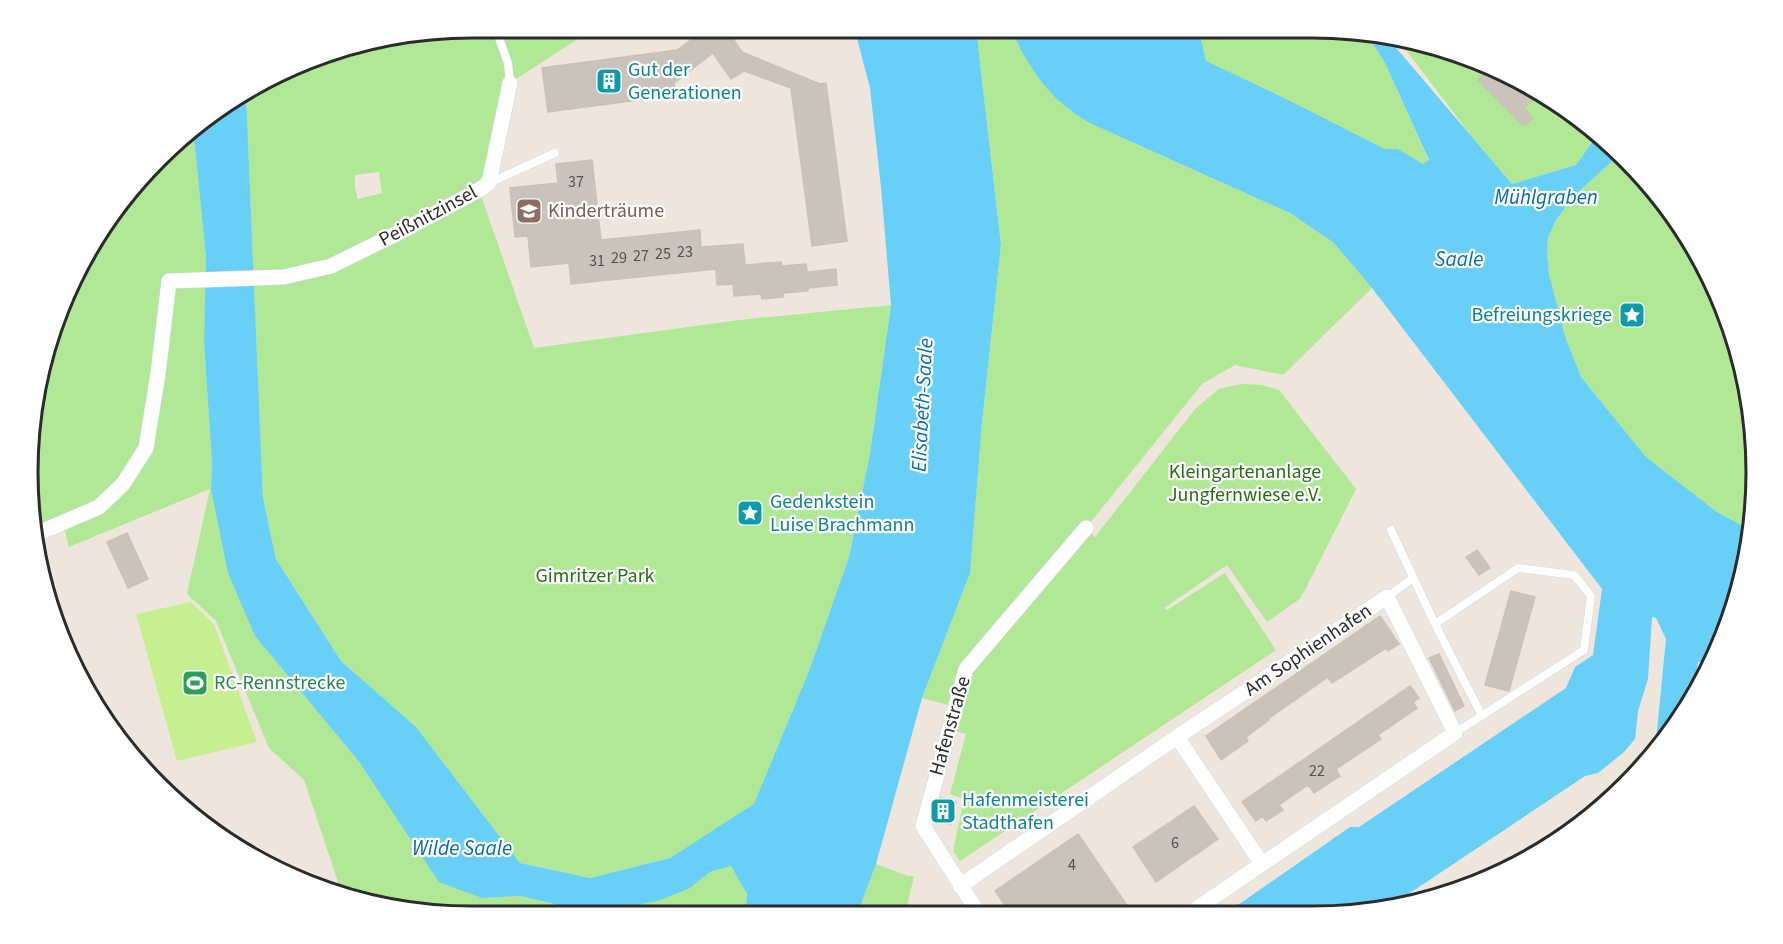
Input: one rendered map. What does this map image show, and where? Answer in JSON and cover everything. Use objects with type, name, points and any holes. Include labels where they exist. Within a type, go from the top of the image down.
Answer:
[{"type":"street","name":"Peißnitzinsel","points":[[41,532],[99,507],[123,484],[146,448],[169,281],[284,277],[331,266],[402,231],[489,183],[510,83]]},
{"type":"street","name":"Hafenstraße","points":[[974,906],[923,826],[966,669],[1086,528]]},
{"type":"street","name":"Am Sophienhafen","points":[[960,886],[1387,597],[1455,733]]},
{"type":"street","points":[[1201,906],[1455,733]]},
{"type":"street","points":[[1177,737],[1262,864]]},
{"type":"lane","name":"Peißnitzinsel","points":[[499,38],[508,63],[510,83]]},
{"type":"lane","points":[[489,183],[555,153]]},
{"type":"lane","points":[[1391,530],[1482,716]]},
{"type":"lane","points":[[1435,624],[1518,568],[1574,575],[1591,596],[1584,650],[1455,733]]},
{"type":"lane","points":[[1387,597],[1413,578]]},
{"type":"green space","name":"Gimritzer Park","points":[[444,38],[579,38],[510,83],[489,183],[479,190],[534,348],[739,320],[891,305],[870,454],[849,557],[809,671],[754,805],[670,858],[590,878],[520,863],[416,727],[341,661],[276,559],[263,498],[246,101],[280,82],[360,52],[415,41]],"holes":[[[379,172],[382,193],[358,199],[355,175]]]},
{"type":"green space","name":"Kleingartenanlage Jungfernwiese e.V.","points":[[977,38],[1015,38],[1018,44],[1094,125],[1290,213],[1334,243],[1372,288],[1283,375],[1235,365],[1202,384],[1086,528],[1095,537],[1196,408],[1219,389],[1241,384],[1262,385],[1279,390],[1356,489],[1301,598],[1267,622],[1227,565],[1164,608],[1167,610],[1225,573],[1276,650],[960,861],[953,851],[964,799],[950,794],[966,734],[948,729],[952,706],[922,698],[970,573],[982,423],[1001,245]]},
{"type":"green space","points":[[1200,38],[1339,38],[1372,42],[1385,63],[1429,161],[1423,164],[1398,149],[1385,150],[1272,92],[1205,61]]},
{"type":"green space","points":[[1404,48],[1451,61],[1503,82],[1552,111],[1593,141],[1576,165],[1512,184],[1469,133]]},
{"type":"green space","points":[[194,138],[206,258],[204,342],[212,463],[211,489],[255,636],[360,763],[440,882],[482,898],[521,896],[558,905],[690,888],[710,872],[731,866],[747,894],[746,906],[444,906],[387,898],[339,885],[304,780],[269,748],[216,621],[187,594],[210,489],[69,547],[63,524],[42,532],[38,500],[38,444],[41,415],[52,360],[61,332],[82,280],[127,207],[165,165]]},
{"type":"green space","points":[[1613,160],[1656,207],[1701,280],[1731,360],[1742,415],[1746,472],[1742,526],[1717,512],[1646,457],[1581,377],[1565,336],[1549,274],[1547,252],[1548,238],[1556,220],[1574,196]]},
{"type":"green space","name":"RC-Rennstrecke","points":[[191,602],[214,624],[257,742],[177,761],[136,614]]},
{"type":"green space","points":[[876,864],[908,876],[914,876],[907,906],[860,906]]},
{"type":"water","points":[[857,38],[977,38],[1001,245],[982,423],[970,573],[922,698],[876,864],[860,906],[746,906],[747,894],[731,866],[710,872],[690,888],[658,901],[629,906],[558,905],[521,896],[482,898],[439,882],[360,763],[255,636],[228,573],[211,489],[212,463],[204,342],[206,258],[194,138],[246,101],[263,498],[276,559],[341,661],[416,727],[520,863],[590,878],[670,858],[754,804],[809,671],[849,557],[870,454],[891,305],[870,88]]},
{"type":"water","name":"Saale","points":[[1015,38],[1200,38],[1206,61],[1385,149],[1398,149],[1423,164],[1429,160],[1385,63],[1372,42],[1394,46],[1512,184],[1576,165],[1593,141],[1613,160],[1574,196],[1556,220],[1548,238],[1549,274],[1565,336],[1581,377],[1646,457],[1717,512],[1742,526],[1731,584],[1712,638],[1702,662],[1698,662],[1697,671],[1687,689],[1656,736],[1666,639],[1656,618],[1652,617],[1648,679],[1638,711],[1635,739],[1624,752],[1598,773],[1585,776],[1406,896],[1339,906],[1236,906],[1350,827],[1359,827],[1566,688],[1575,667],[1593,655],[1602,589],[1372,288],[1334,243],[1290,213],[1094,125],[1079,116],[1065,106],[1043,84]]},
{"type":"building","points":[[694,38],[732,38],[742,52],[820,84],[826,83],[847,241],[812,246],[791,88],[744,71],[731,79],[713,53],[674,83],[676,95],[548,112],[542,68],[677,50]]},
{"type":"building","points":[[1484,74],[1532,99],[1524,108],[1533,118],[1524,126],[1478,80]]},
{"type":"building","points":[[592,160],[601,240],[700,230],[701,247],[743,244],[745,265],[781,262],[782,266],[806,264],[807,272],[836,269],[837,285],[808,288],[808,291],[783,293],[783,297],[762,299],[761,294],[734,296],[733,284],[717,285],[716,269],[571,284],[569,263],[531,267],[528,236],[515,237],[510,188],[558,183],[556,164]]},
{"type":"building","points":[[127,533],[148,579],[128,588],[107,542]]},
{"type":"building","points":[[1477,550],[1490,568],[1479,575],[1466,557]]},
{"type":"building","points":[[1511,591],[1535,597],[1509,691],[1485,685]]},
{"type":"building","points":[[1380,616],[1399,644],[1388,651],[1386,648],[1332,683],[1328,677],[1268,719],[1246,737],[1248,741],[1221,760],[1206,736]]},
{"type":"building","points":[[1439,654],[1464,706],[1455,711],[1429,658]]},
{"type":"building","points":[[1410,686],[1419,698],[1413,702],[1417,708],[1378,735],[1381,739],[1336,769],[1340,776],[1314,793],[1308,785],[1279,805],[1283,810],[1266,821],[1263,816],[1256,821],[1242,802]]},
{"type":"building","name":"Hafenmeisterei Stadthafen","points":[[941,798],[956,802],[950,824],[935,820]]},
{"type":"building","points":[[1194,806],[1218,839],[1156,882],[1133,847]]},
{"type":"building","points":[[1078,834],[1128,906],[1005,906],[995,891]]},
{"type":"place","name":"Gut der Generationen","points":[[609,81]]},
{"type":"place","name":"Kinderträume","points":[[529,211]]},
{"type":"place","name":"Befreiungskriege","points":[[1632,315]]},
{"type":"place","name":"Gedenkstein Luise Brachmann","points":[[750,513]]},
{"type":"place","name":"RC-Rennstrecke","points":[[195,683]]},
{"type":"place","name":"Hafenmeisterei Stadthafen","points":[[943,811]]},
{"type":"water label","name":"Mühlgraben","points":[[1546,197]]},
{"type":"water label","name":"Elisabeth-Saale","points":[[922,405]]},
{"type":"water label","name":"Wilde Saale","points":[[462,848]]}]
